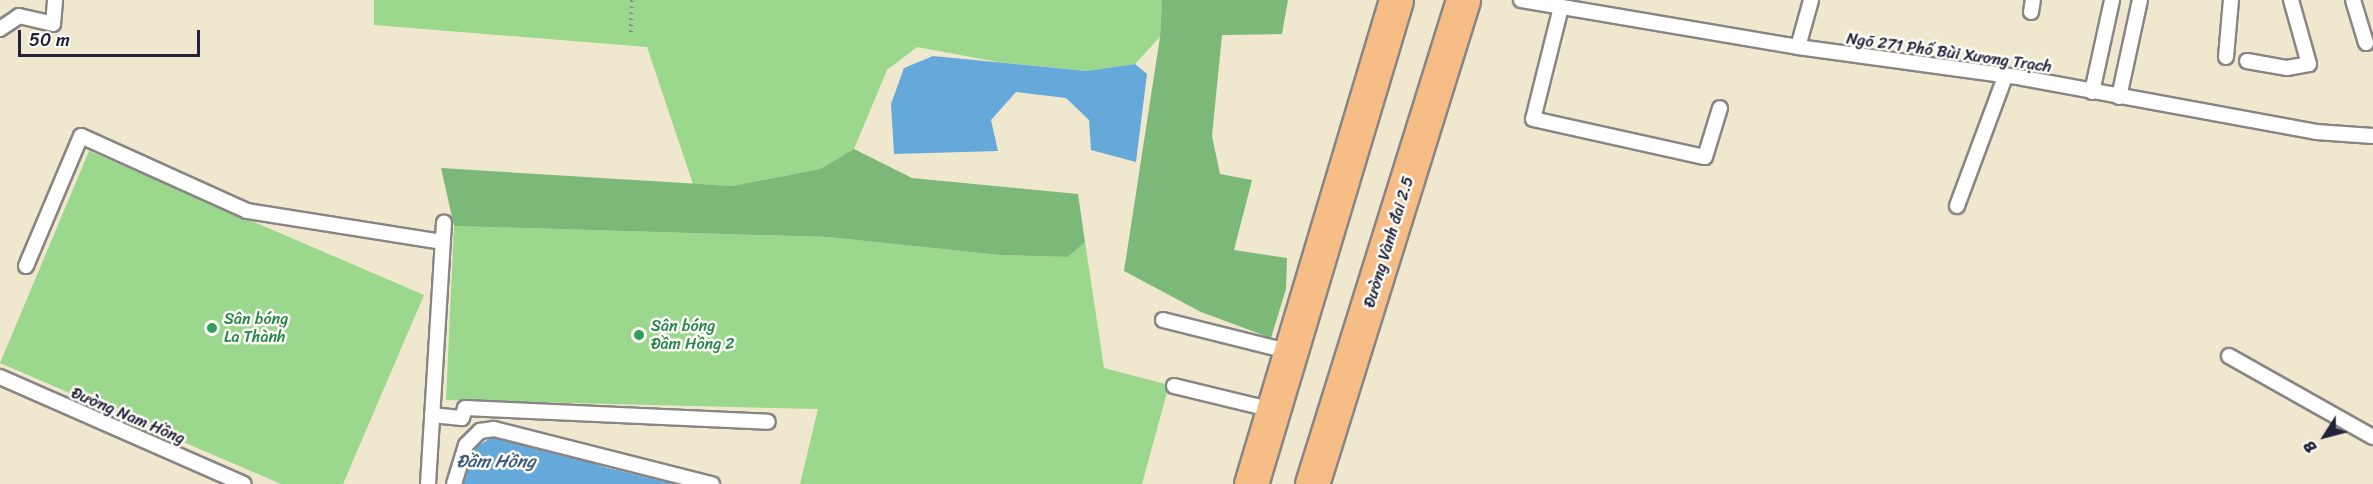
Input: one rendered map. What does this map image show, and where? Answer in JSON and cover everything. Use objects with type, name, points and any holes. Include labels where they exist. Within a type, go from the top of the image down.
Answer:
[{"type":"main road","points":[[1251,484],[1396,0]]},
{"type":"main road","name":"Đường Vành đai 2.5","points":[[1311,484],[1463,0]]},
{"type":"lane","points":[[0,29],[19,16],[53,24],[56,0]]},
{"type":"lane","name":"Ngõ 271 Phố Bùi Xương Trạch","points":[[1521,0],[1798,47],[2005,77],[2316,132],[2373,136]]},
{"type":"lane","points":[[1798,47],[1811,0]]},
{"type":"lane","points":[[2092,92],[2112,0]]},
{"type":"lane","points":[[2120,97],[2140,0]]},
{"type":"lane","points":[[2226,57],[2231,0]]},
{"type":"lane","points":[[2247,61],[2288,68],[2309,64],[2291,0]]},
{"type":"lane","points":[[2353,0],[2366,43]]},
{"type":"lane","points":[[1561,7],[1533,119],[1705,157],[1720,108]]},
{"type":"lane","points":[[1957,206],[2005,77]]},
{"type":"lane","points":[[26,266],[81,136],[246,211],[443,242]]},
{"type":"lane","points":[[428,484],[444,222]]},
{"type":"lane","points":[[1163,320],[1291,352]]},
{"type":"lane","points":[[2229,356],[2373,437]]},
{"type":"lane","name":"Đường Nam Hồng","points":[[0,377],[244,484]]},
{"type":"lane","points":[[1174,386],[1273,410]]},
{"type":"lane","points":[[432,415],[462,418],[465,408],[768,422]]},
{"type":"lane","points":[[454,484],[466,445],[480,431],[494,429],[712,484]]},
{"type":"path","points":[[631,32],[632,0]]},
{"type":"green space","points":[[374,0],[1162,0],[1160,37],[1135,64],[1087,71],[998,62],[917,47],[887,70],[854,149],[820,169],[732,186],[693,184],[647,47],[374,25]]},
{"type":"green space","points":[[1162,0],[1288,0],[1282,34],[1222,35],[1212,136],[1220,174],[1252,180],[1234,250],[1287,258],[1286,289],[1271,338],[1201,312],[1124,271],[1160,37]]},
{"type":"green space","points":[[854,149],[912,178],[1078,194],[1085,242],[1068,257],[1000,255],[827,237],[454,226],[441,168],[732,186],[820,169]]},
{"type":"green space","name":"Sân bóng La Thành","points":[[89,151],[424,295],[343,484],[281,484],[0,363]]},
{"type":"green space","name":"Sân bóng Đầm Hồng 2","points":[[454,226],[827,237],[1000,255],[1068,257],[1085,242],[1104,368],[1169,385],[1142,484],[800,484],[818,409],[446,400]]},
{"type":"water","points":[[933,56],[1087,71],[1135,64],[1147,74],[1136,162],[1091,150],[1089,120],[1066,98],[1016,92],[991,120],[998,151],[894,154],[891,104],[904,68]]},
{"type":"water","name":"Đầm Hồng","points":[[494,436],[541,446],[604,467],[674,484],[458,484],[471,450]]},
{"type":"place","name":"Sân bóng La Thành","points":[[212,328]]},
{"type":"place","name":"Sân bóng Đầm Hồng 2","points":[[639,335]]}]
